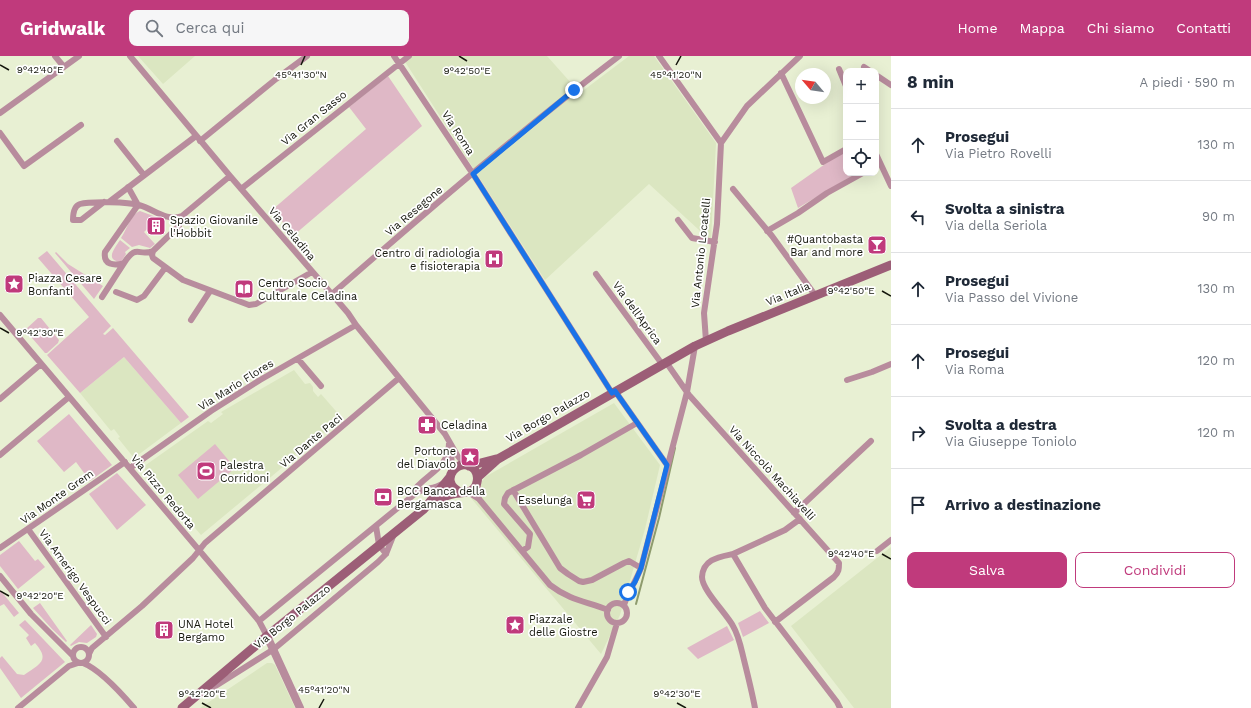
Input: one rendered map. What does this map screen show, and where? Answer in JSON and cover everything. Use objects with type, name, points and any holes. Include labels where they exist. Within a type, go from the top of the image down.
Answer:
[{"type":"main road","name":"Via Italia","points":[[695,346],[891,265]]},
{"type":"main road","name":"Via Borgo Palazzo","points":[[185,706],[267,636],[424,508],[439,499],[474,488],[477,481],[498,459],[695,346]]},
{"type":"main road","name":"Via Borgo Palazzo","points":[[424,508],[457,466],[467,466],[498,459]]},
{"type":"main road","points":[[467,466],[476,471],[477,481]]},
{"type":"main road","points":[[451,474],[452,486],[464,492]]},
{"type":"street","points":[[55,56],[64,68]]},
{"type":"street","points":[[0,113],[79,56]]},
{"type":"street","name":"Via Celadina","points":[[130,56],[241,189],[348,313],[467,466]]},
{"type":"street","points":[[230,176],[182,216],[176,218],[170,218],[138,205],[106,202],[80,204],[76,207],[73,214],[73,220],[81,220],[106,202],[128,187],[144,175],[198,138],[307,56]]},
{"type":"street","name":"Via Roma","points":[[394,56],[473,174],[613,392],[667,465]]},
{"type":"street","name":"Via Gran Sasso","points":[[241,189],[409,56]]},
{"type":"street","name":"Via Resegone","points":[[332,294],[574,90],[620,56]]},
{"type":"street","points":[[659,56],[721,143],[748,106],[800,56]]},
{"type":"street","points":[[839,69],[843,79]]},
{"type":"street","points":[[781,73],[823,162],[843,151]]},
{"type":"street","points":[[879,77],[891,85]]},
{"type":"street","points":[[0,133],[24,166],[81,125]]},
{"type":"street","points":[[117,141],[144,175]]},
{"type":"street","name":"Via Antonio Locatelli","points":[[706,341],[704,314],[715,242],[721,143]]},
{"type":"street","points":[[879,166],[891,186]]},
{"type":"street","points":[[767,231],[798,213],[826,193],[857,176]]},
{"type":"street","points":[[128,187],[138,205]]},
{"type":"street","points":[[733,189],[767,231],[815,296]]},
{"type":"street","points":[[124,263],[112,265],[108,263],[104,256],[105,252],[138,205]]},
{"type":"street","points":[[102,297],[129,255],[133,252],[139,251],[148,253],[153,251],[179,226],[182,216]]},
{"type":"street","points":[[678,220],[692,238],[715,242]]},
{"type":"street","points":[[153,251],[153,258],[183,280],[249,305],[256,304],[312,272]]},
{"type":"street","points":[[116,292],[136,300],[144,296],[165,268]]},
{"type":"street","name":"Via dell'Aprica","points":[[596,274],[686,392]]},
{"type":"street","points":[[191,320],[210,291]]},
{"type":"street","name":"Via Pizzo Redorta","points":[[0,315],[259,621],[267,636]]},
{"type":"street","name":"Via Mario Flores","points":[[130,468],[211,411],[260,380],[356,325]]},
{"type":"street","points":[[624,605],[618,603],[609,607],[609,619],[617,623],[623,622],[627,617],[627,611],[624,605],[628,592],[635,582],[641,568],[686,392],[695,346]]},
{"type":"street","points":[[298,359],[321,386]]},
{"type":"street","points":[[0,398],[41,364]]},
{"type":"street","points":[[847,380],[891,364]]},
{"type":"street","name":"Via Dante Paci","points":[[82,658],[142,606],[192,558],[205,543],[399,378]]},
{"type":"street","name":"Via Niccolò Machiavelli","points":[[686,392],[839,562],[838,574],[775,622]]},
{"type":"street","points":[[0,455],[69,397]]},
{"type":"street","points":[[522,551],[528,547],[530,534],[504,504],[508,493],[637,423]]},
{"type":"street","points":[[794,513],[871,441]]},
{"type":"street","points":[[450,443],[451,474]]},
{"type":"street","name":"Via Borgo Palazzo","points":[[408,500],[413,491],[446,460],[450,443]]},
{"type":"street","name":"Via Monte Grem","points":[[0,548],[125,462]]},
{"type":"street","name":"Via Borgo Palazzo","points":[[259,621],[408,500],[420,491],[441,485],[451,474]]},
{"type":"street","points":[[477,481],[479,499]]},
{"type":"street","points":[[513,490],[560,568],[579,581],[583,582],[592,580],[624,562],[629,561],[641,568]]},
{"type":"street","points":[[464,492],[479,499],[550,585],[572,599],[608,610]]},
{"type":"street","points":[[755,708],[739,637],[733,626],[704,586],[702,577],[705,566],[711,560],[717,557],[733,554],[784,530],[800,519]]},
{"type":"street","points":[[376,526],[379,545],[386,554]]},
{"type":"street","name":"Via Amerigo Vespucci","points":[[28,529],[106,637]]},
{"type":"street","points":[[530,534],[538,530]]},
{"type":"street","name":"Via Borgo Palazzo","points":[[185,706],[274,649],[386,554],[395,532]]},
{"type":"street","points":[[877,551],[891,540]]},
{"type":"street","points":[[733,554],[761,602],[840,708]]},
{"type":"street","points":[[0,576],[31,614],[116,688],[134,708]]},
{"type":"street","points":[[578,708],[608,657],[617,623]]},
{"type":"street","points":[[267,636],[300,708]]},
{"type":"street","points":[[18,708],[69,666],[82,658]]},
{"type":"shaded area","points":[[138,56],[195,56],[163,84]]},
{"type":"shaded area","points":[[547,56],[580,93],[629,56],[654,56],[716,143],[711,241],[649,184],[545,280],[402,57]]},
{"type":"shaded area","points":[[388,76],[422,126],[294,235],[272,210],[366,129],[349,107]]},
{"type":"shaded area","points":[[843,151],[843,176],[852,176],[798,208],[791,188]]},
{"type":"shaded area","points":[[140,211],[156,217],[157,220],[144,232],[155,244],[150,248],[139,245],[132,247],[121,238],[131,219]]},
{"type":"shaded area","points":[[120,240],[130,248],[125,252],[126,254],[121,262],[113,259],[112,256],[112,253]]},
{"type":"shaded area","points":[[47,251],[111,326],[103,334],[105,335],[113,328],[189,417],[181,423],[124,357],[80,393],[47,355],[89,317],[38,258]]},
{"type":"shaded area","points":[[56,252],[68,264],[103,286],[94,299],[55,253]]},
{"type":"shaded area","points":[[38,318],[41,318],[59,340],[58,343],[47,353],[45,353],[26,331],[26,329]]},
{"type":"shaded area","points":[[124,357],[181,423],[134,458],[118,438],[120,437],[114,429],[111,431],[80,393]]},
{"type":"shaded area","points":[[294,370],[305,384],[310,383],[313,387],[313,391],[318,397],[321,394],[342,418],[305,448],[301,448],[295,454],[296,456],[201,535],[143,467],[208,421],[211,423],[223,414],[221,412]]},
{"type":"shaded area","points":[[614,403],[660,465],[645,529],[620,615],[601,654],[471,498],[485,477]]},
{"type":"shaded area","points":[[69,414],[112,465],[90,481],[76,462],[64,472],[37,441]]},
{"type":"shaded area","name":"Palestra Corridoni","points":[[215,444],[235,468],[198,499],[178,475]]},
{"type":"shaded area","points":[[117,473],[146,505],[117,530],[89,494]]},
{"type":"shaded area","points":[[19,541],[35,561],[38,559],[45,567],[18,589],[0,566],[0,555]]},
{"type":"shaded area","points":[[891,547],[891,708],[854,708],[791,626]]},
{"type":"shaded area","points":[[0,590],[19,613],[14,617],[4,604],[0,606]]},
{"type":"shaded area","points":[[40,603],[67,641],[66,642],[33,608]]},
{"type":"shaded area","points":[[760,611],[769,623],[743,637],[738,623]]},
{"type":"shaded area","points":[[25,620],[65,662],[21,698],[0,668],[0,658],[2,656],[17,674],[24,675],[41,662],[43,658],[40,649],[35,643],[31,646],[26,638],[29,635],[19,625]]},
{"type":"shaded area","points":[[91,625],[97,634],[96,637],[87,643],[79,642],[71,646],[70,645]]},
{"type":"shaded area","points":[[727,626],[734,640],[698,659],[687,648]]},
{"type":"shaded area","points":[[267,663],[272,663],[275,665],[295,708],[200,708]]},
{"type":"waterway","points":[[636,604],[659,518],[675,448]]},
{"type":"place","name":"Spazio Giovanile l'Hobbit","points":[[156,226]]},
{"type":"place","name":"#Quantobasta Bar and more","points":[[877,245]]},
{"type":"place","name":"Centro di radiologia e fisioterapia","points":[[494,259]]},
{"type":"place","name":"Piazza Cesare Bonfanti","points":[[14,284]]},
{"type":"place","name":"Centro Socio Culturale Celadina","points":[[244,289]]},
{"type":"place","name":"Celadina","points":[[427,425]]},
{"type":"place","name":"Portone del Diavolo","points":[[470,457]]},
{"type":"place","name":"Palestra Corridoni","points":[[206,471]]},
{"type":"place","name":"BCC Banca della Bergamasca","points":[[383,497]]},
{"type":"place","name":"Esselunga","points":[[586,500]]},
{"type":"place","name":"Piazzale delle Giostre","points":[[515,625]]},
{"type":"place","name":"UNA Hotel Bergamo","points":[[164,630]]},
{"type":"route","points":[[574,90],[473,174],[612,393],[615,391],[667,465],[641,568],[635,582],[628,592]]}]
